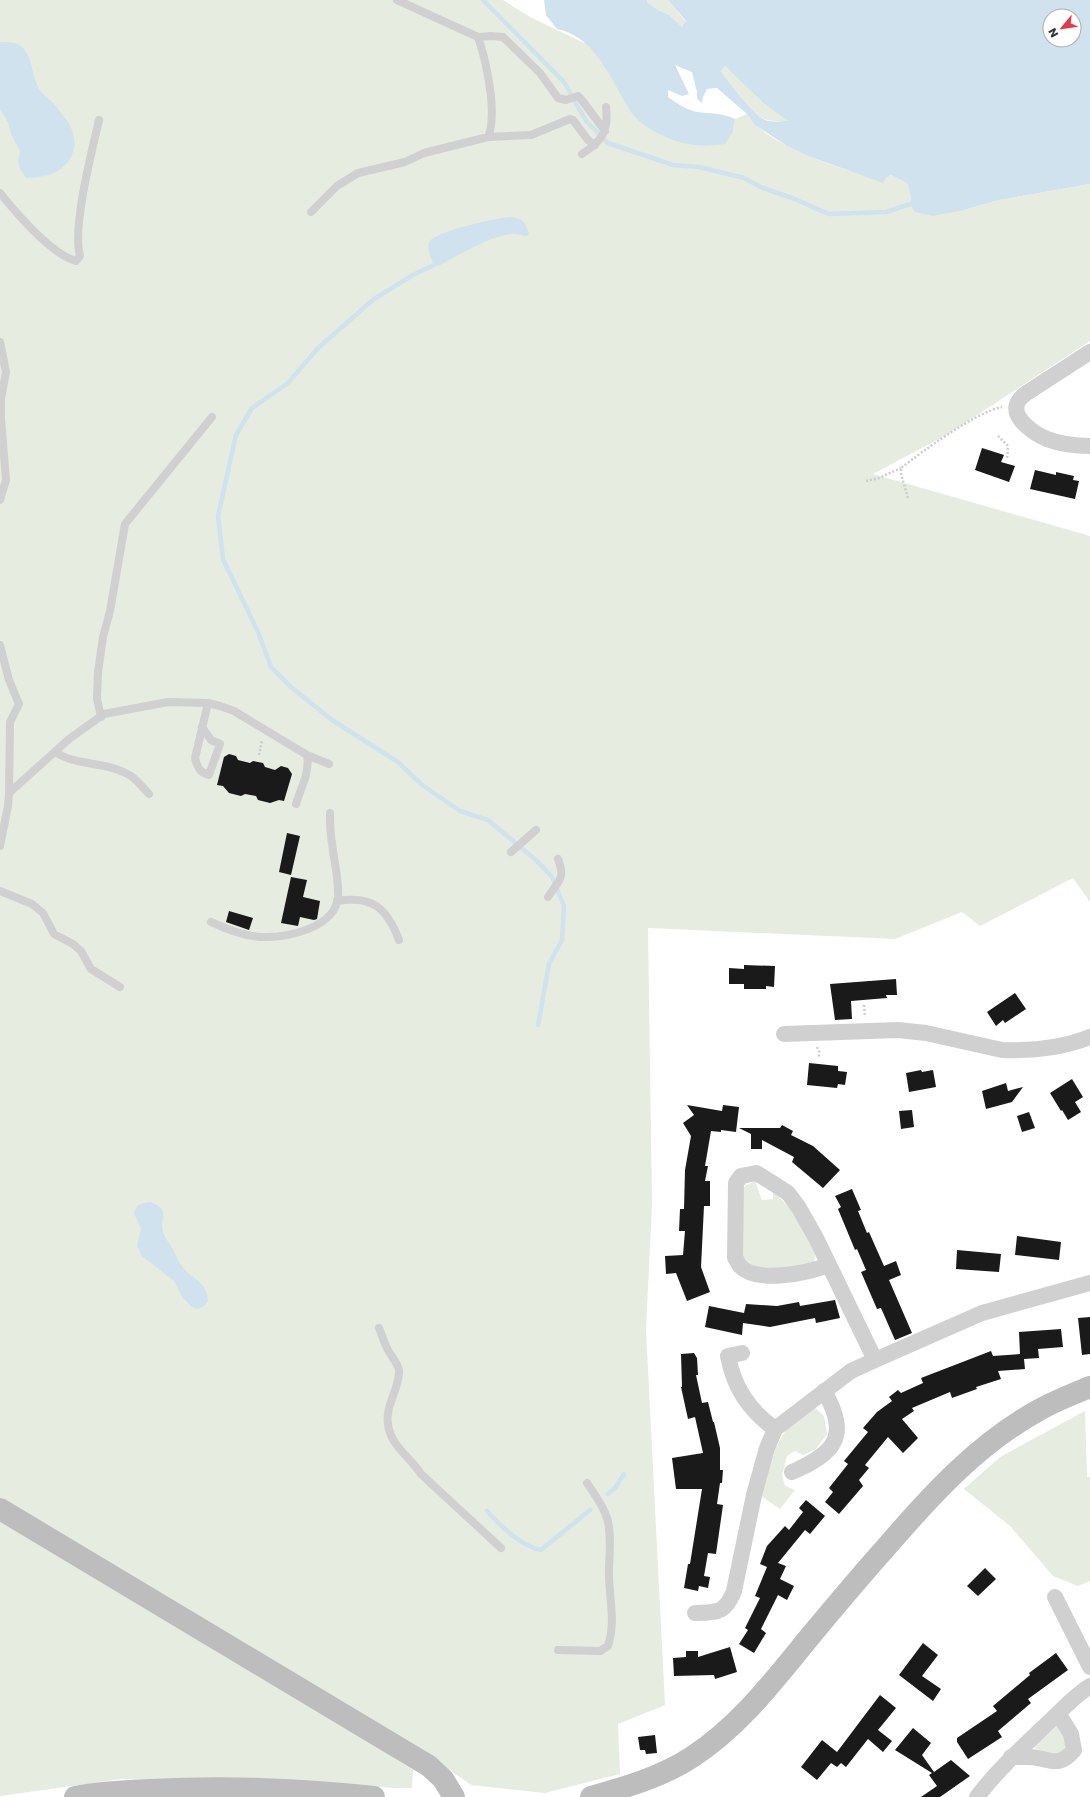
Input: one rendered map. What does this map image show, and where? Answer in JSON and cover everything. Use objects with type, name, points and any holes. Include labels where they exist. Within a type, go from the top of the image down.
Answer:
[{"type":"main road","points":[[591,1797],[636,1784],[674,1767],[691,1758],[725,1732],[771,1684],[879,1554],[946,1481],[966,1463],[1020,1422],[1038,1411],[1090,1387]]},
{"type":"main road","points":[[0,1509],[429,1766],[443,1779],[454,1797]]},
{"type":"main road","points":[[75,1797],[94,1793],[192,1788],[313,1790],[374,1797]]},
{"type":"street","points":[[1090,352],[1025,394],[1017,404],[1016,409],[1019,418],[1030,430],[1047,439],[1080,446],[1090,446]]},
{"type":"street","points":[[784,1034],[898,1030],[926,1032],[1002,1050],[1072,1044],[1090,1037]]},
{"type":"street","points":[[828,1265],[810,1272],[775,1276],[748,1271],[740,1266],[735,1258],[735,1200],[736,1183],[742,1176],[756,1173],[788,1194],[810,1226],[875,1360]]},
{"type":"street","points":[[695,1613],[716,1612],[721,1610],[729,1603],[734,1591],[754,1495],[767,1448],[775,1429],[851,1371],[982,1313],[1090,1283]]},
{"type":"street","points":[[742,1353],[728,1356],[731,1372],[739,1391],[749,1407],[760,1418],[775,1429]]},
{"type":"street","points":[[792,1472],[812,1464],[824,1454],[837,1435],[836,1415],[824,1391]]},
{"type":"street","points":[[1055,1597],[1090,1667]]},
{"type":"street","points":[[977,1797],[1011,1757],[1075,1695],[1090,1686]]},
{"type":"street","points":[[1011,1757],[1031,1757],[1052,1763],[1066,1759],[1074,1750],[1071,1734],[1058,1713]]},
{"type":"lane","points":[[398,0],[478,37],[503,37],[540,73],[558,98],[562,100],[578,96],[581,99],[601,137]]},
{"type":"lane","points":[[478,37],[483,51],[490,103],[491,125],[488,136]]},
{"type":"lane","points":[[582,154],[601,137],[608,119],[606,107]]},
{"type":"lane","points":[[311,212],[337,186],[358,173],[405,162],[424,153],[488,136],[531,135],[570,119],[573,120],[588,140],[601,137]]},
{"type":"lane","points":[[0,194],[36,234],[69,259],[76,261],[80,256],[78,245],[83,200],[99,120]]},
{"type":"lane","points":[[0,342],[6,372],[1,400],[6,480],[0,500]]},
{"type":"lane","points":[[101,717],[97,699],[98,672],[103,637],[110,611],[125,524],[212,417]]},
{"type":"lane","points":[[0,644],[9,680],[18,704],[10,722],[9,793],[2,827],[0,846]]},
{"type":"lane","points":[[9,793],[55,752],[104,714],[150,704],[168,702],[208,703],[234,712],[307,755],[329,764]]},
{"type":"lane","points":[[202,727],[211,740],[220,744],[209,775],[201,772],[197,767],[195,758],[202,727],[208,703]]},
{"type":"lane","points":[[55,752],[66,759],[80,763],[100,765],[129,775],[149,794]]},
{"type":"lane","points":[[296,804],[306,778],[309,764],[307,755]]},
{"type":"lane","points":[[211,922],[232,931],[260,937],[304,931],[318,925],[326,918],[337,901],[337,871],[332,844],[330,813]]},
{"type":"lane","points":[[512,851],[536,830]]},
{"type":"lane","points":[[548,897],[561,880],[562,869],[558,859]]},
{"type":"lane","points":[[0,890],[32,904],[43,913],[54,934],[73,944],[81,951],[91,969],[120,988]]},
{"type":"lane","points":[[337,901],[350,899],[365,900],[378,907],[393,923],[399,940]]},
{"type":"lane","points":[[379,1328],[387,1349],[399,1369],[397,1385],[391,1402],[388,1423],[396,1446],[412,1461],[426,1479],[501,1548]]},
{"type":"lane","points":[[558,1650],[600,1651],[608,1646],[610,1638],[612,1605],[609,1580],[608,1527],[602,1506],[587,1483]]},
{"type":"path","points":[[866,481],[879,478],[901,468],[963,426],[984,414],[997,408],[1017,404]]},
{"type":"path","points":[[998,436],[1008,446],[1007,460]]},
{"type":"path","points":[[901,468],[901,474],[908,498]]},
{"type":"path","points":[[258,755],[264,730]]},
{"type":"shaded area","points":[[0,0],[503,0],[530,17],[586,44],[601,60],[634,116],[733,131],[735,119],[747,114],[758,127],[790,148],[829,164],[883,182],[891,175],[907,183],[911,197],[910,204],[964,210],[999,200],[1090,184],[1090,341],[948,434],[873,474],[1090,536],[1090,902],[1073,878],[980,926],[962,912],[895,939],[648,928],[652,1204],[646,1330],[665,1705],[618,1724],[620,1774],[545,1793],[471,1785],[429,1755],[0,1498]]},
{"type":"shaded area","points":[[647,0],[668,0],[686,22],[682,27],[669,15],[648,3]]},
{"type":"shaded area","points":[[725,66],[762,102],[789,121],[770,121],[759,116],[724,76],[721,71]]},
{"type":"shaded area","points":[[755,1181],[762,1200],[773,1199],[773,1194],[775,1193],[797,1216],[815,1254],[814,1262],[786,1268],[768,1269],[751,1264],[743,1258],[743,1190],[745,1186]]},
{"type":"shaded area","points":[[815,1408],[824,1416],[827,1434],[816,1449],[803,1455],[795,1451],[787,1456],[782,1475],[785,1486],[795,1490],[780,1509],[761,1496],[776,1447],[789,1425]]},
{"type":"shaded area","points":[[1085,1411],[1087,1477],[1090,1477],[1090,1581],[1078,1586],[1053,1576],[1010,1526],[964,1489],[1000,1457]]},
{"type":"shaded area","points":[[0,1521],[353,1731],[413,1770],[412,1788],[282,1780],[122,1779],[0,1796]]},
{"type":"shaded area","points":[[1057,1726],[1064,1738],[1064,1751],[1054,1755],[1036,1749],[1035,1746]]},
{"type":"water","points":[[544,0],[647,0],[648,3],[669,15],[682,27],[686,21],[668,0],[1090,0],[1090,184],[999,200],[964,210],[933,216],[915,212],[910,204],[911,197],[907,183],[891,175],[886,178],[883,183],[808,156],[787,146],[755,125],[747,114],[717,88],[707,89],[702,103],[697,99],[697,92],[692,72],[675,65],[689,94],[682,96],[668,90],[668,97],[693,111],[724,115],[735,119],[733,131],[725,144],[710,145],[687,144],[655,132],[635,117],[604,65],[588,46],[579,38],[557,29],[546,15]],"holes":[[[725,66],[762,102],[788,121],[769,121],[763,119],[752,110],[721,71]]]},
{"type":"water","points":[[0,42],[15,43],[23,48],[29,58],[38,88],[58,108],[72,130],[74,147],[72,154],[69,161],[56,172],[40,177],[26,178],[20,169],[18,161],[20,151],[11,134],[8,122],[0,109]]},
{"type":"water","points":[[510,217],[518,218],[523,221],[529,234],[527,236],[515,234],[496,237],[438,266],[434,265],[430,256],[429,244],[435,237],[455,229]]},
{"type":"water","points":[[150,1202],[161,1208],[163,1212],[162,1227],[165,1238],[181,1265],[201,1284],[207,1294],[208,1301],[204,1306],[198,1309],[192,1307],[183,1298],[174,1281],[142,1256],[137,1246],[141,1229],[134,1213],[140,1204]]},
{"type":"building","points":[[982,448],[1004,455],[1001,462],[1015,466],[1009,482],[975,470]]},
{"type":"building","points":[[1035,470],[1056,475],[1056,472],[1074,476],[1073,480],[1079,481],[1075,499],[1030,489]]},
{"type":"building","points":[[229,754],[236,756],[238,760],[250,763],[253,761],[263,763],[265,767],[275,770],[281,766],[288,768],[292,774],[284,801],[279,800],[270,803],[258,800],[256,796],[245,794],[241,796],[229,793],[223,786],[217,785],[224,757]]},
{"type":"building","points":[[287,833],[300,836],[291,875],[279,872]]},
{"type":"building","points":[[291,877],[307,880],[303,897],[320,901],[317,919],[314,920],[300,917],[298,926],[281,923]]},
{"type":"building","points":[[229,911],[253,918],[249,930],[226,922]]},
{"type":"building","points":[[744,965],[775,966],[774,987],[766,986],[766,989],[744,989],[744,984],[729,984],[729,968],[744,969]]},
{"type":"building","points":[[896,979],[897,995],[886,995],[887,998],[851,1001],[852,1019],[835,1020],[830,984]]},
{"type":"building","points":[[1015,993],[1026,1009],[1005,1023],[1003,1020],[996,1026],[987,1012]]},
{"type":"building","points":[[809,1063],[838,1066],[838,1071],[847,1072],[845,1085],[838,1084],[837,1088],[807,1085]]},
{"type":"building","points":[[921,1070],[922,1072],[933,1070],[936,1087],[909,1092],[906,1073]]},
{"type":"building","points":[[1072,1079],[1083,1097],[1075,1102],[1081,1112],[1068,1120],[1050,1093]]},
{"type":"building","points":[[1006,1083],[1008,1091],[1023,1087],[1012,1102],[986,1109],[982,1091]]},
{"type":"building","points":[[687,1105],[722,1111],[723,1105],[739,1107],[736,1132],[721,1130],[721,1132],[711,1131],[705,1166],[708,1166],[705,1181],[710,1181],[710,1206],[704,1206],[701,1267],[710,1292],[687,1301],[676,1273],[666,1274],[665,1256],[683,1255],[685,1231],[679,1231],[680,1209],[684,1209],[685,1170],[691,1136],[683,1123],[694,1115]]},
{"type":"building","points":[[912,1110],[914,1127],[901,1129],[899,1111]]},
{"type":"building","points":[[1029,1112],[1035,1128],[1022,1132],[1017,1116]]},
{"type":"building","points":[[782,1125],[793,1131],[791,1135],[813,1146],[840,1170],[823,1188],[792,1162],[794,1157],[762,1140],[762,1149],[751,1149],[751,1134],[739,1128],[780,1128]]},
{"type":"building","points":[[852,1189],[861,1210],[858,1211],[867,1233],[869,1232],[884,1266],[896,1261],[901,1275],[889,1280],[912,1333],[895,1340],[881,1308],[877,1309],[861,1272],[866,1270],[857,1249],[855,1250],[838,1209],[841,1207],[835,1196]]},
{"type":"building","points":[[1017,1236],[1061,1242],[1059,1260],[1015,1255]]},
{"type":"building","points":[[957,1250],[1001,1254],[999,1272],[956,1269]]},
{"type":"building","points":[[835,1300],[840,1318],[816,1323],[815,1318],[770,1327],[743,1323],[742,1335],[705,1327],[709,1306],[744,1313],[746,1304],[777,1306],[799,1302],[800,1306]]},
{"type":"building","points":[[1090,1317],[1090,1354],[1082,1355],[1078,1318]]},
{"type":"building","points":[[1061,1329],[1063,1347],[1038,1349],[1039,1358],[1024,1359],[1025,1369],[998,1371],[1001,1379],[976,1387],[977,1389],[952,1398],[950,1392],[912,1408],[914,1411],[902,1419],[918,1438],[903,1453],[888,1437],[865,1465],[869,1468],[859,1480],[863,1486],[839,1514],[825,1502],[833,1492],[829,1488],[848,1464],[844,1461],[868,1432],[863,1428],[877,1412],[892,1401],[889,1397],[898,1390],[901,1393],[923,1383],[921,1378],[991,1351],[993,1356],[1020,1354],[1019,1332]]},
{"type":"building","points":[[694,1353],[697,1358],[698,1375],[696,1375],[702,1403],[708,1402],[720,1448],[720,1470],[723,1470],[722,1483],[720,1483],[717,1504],[723,1505],[716,1554],[708,1553],[704,1576],[710,1577],[708,1588],[699,1586],[698,1591],[684,1588],[688,1564],[690,1564],[702,1489],[676,1489],[672,1458],[703,1453],[695,1417],[688,1419],[681,1387],[681,1354]]},
{"type":"building","points":[[806,1500],[825,1516],[810,1534],[805,1530],[778,1563],[786,1566],[780,1579],[794,1586],[787,1600],[778,1595],[761,1629],[766,1633],[754,1653],[739,1644],[748,1630],[745,1628],[760,1598],[755,1596],[767,1567],[760,1564],[767,1546],[785,1526],[789,1530],[803,1512],[799,1508]]},
{"type":"building","points":[[985,1568],[996,1579],[978,1596],[967,1586]]},
{"type":"building","points":[[923,1643],[938,1655],[922,1676],[941,1689],[933,1701],[899,1675]]},
{"type":"building","points":[[730,1647],[737,1672],[715,1679],[714,1675],[674,1676],[673,1658],[686,1657],[686,1651],[698,1651],[698,1657]]},
{"type":"building","points":[[1056,1653],[1068,1670],[1028,1699],[1031,1703],[998,1731],[1002,1737],[968,1759],[957,1742],[957,1738],[997,1711],[993,1706],[1030,1675],[1029,1673]]},
{"type":"building","points":[[880,1695],[896,1708],[878,1730],[892,1741],[883,1752],[868,1739],[846,1767],[841,1763],[837,1767],[831,1763],[817,1780],[801,1767],[822,1740],[837,1752]]},
{"type":"building","points":[[913,1728],[931,1743],[922,1755],[934,1772],[951,1760],[970,1776],[940,1797],[921,1797],[937,1786],[929,1775],[932,1773],[895,1750]]},
{"type":"building","points":[[655,1735],[657,1753],[646,1754],[645,1750],[640,1750],[638,1737]]},
{"type":"waterway","points":[[483,0],[564,82],[586,121],[608,143],[673,165],[699,167],[744,178],[763,188],[792,198],[829,214],[886,212],[910,204]]},
{"type":"waterway","points":[[434,265],[413,275],[374,299],[318,348],[288,383],[252,408],[236,435],[218,516],[223,559],[258,632],[271,667],[291,687],[332,720],[398,762],[421,784],[460,811],[488,820],[537,861],[552,877],[564,906],[562,940],[549,964],[538,1025]]},
{"type":"waterway","points":[[608,1494],[615,1488],[624,1474]]},
{"type":"waterway","points":[[487,1511],[511,1535],[525,1544],[541,1550],[590,1510]]}]
